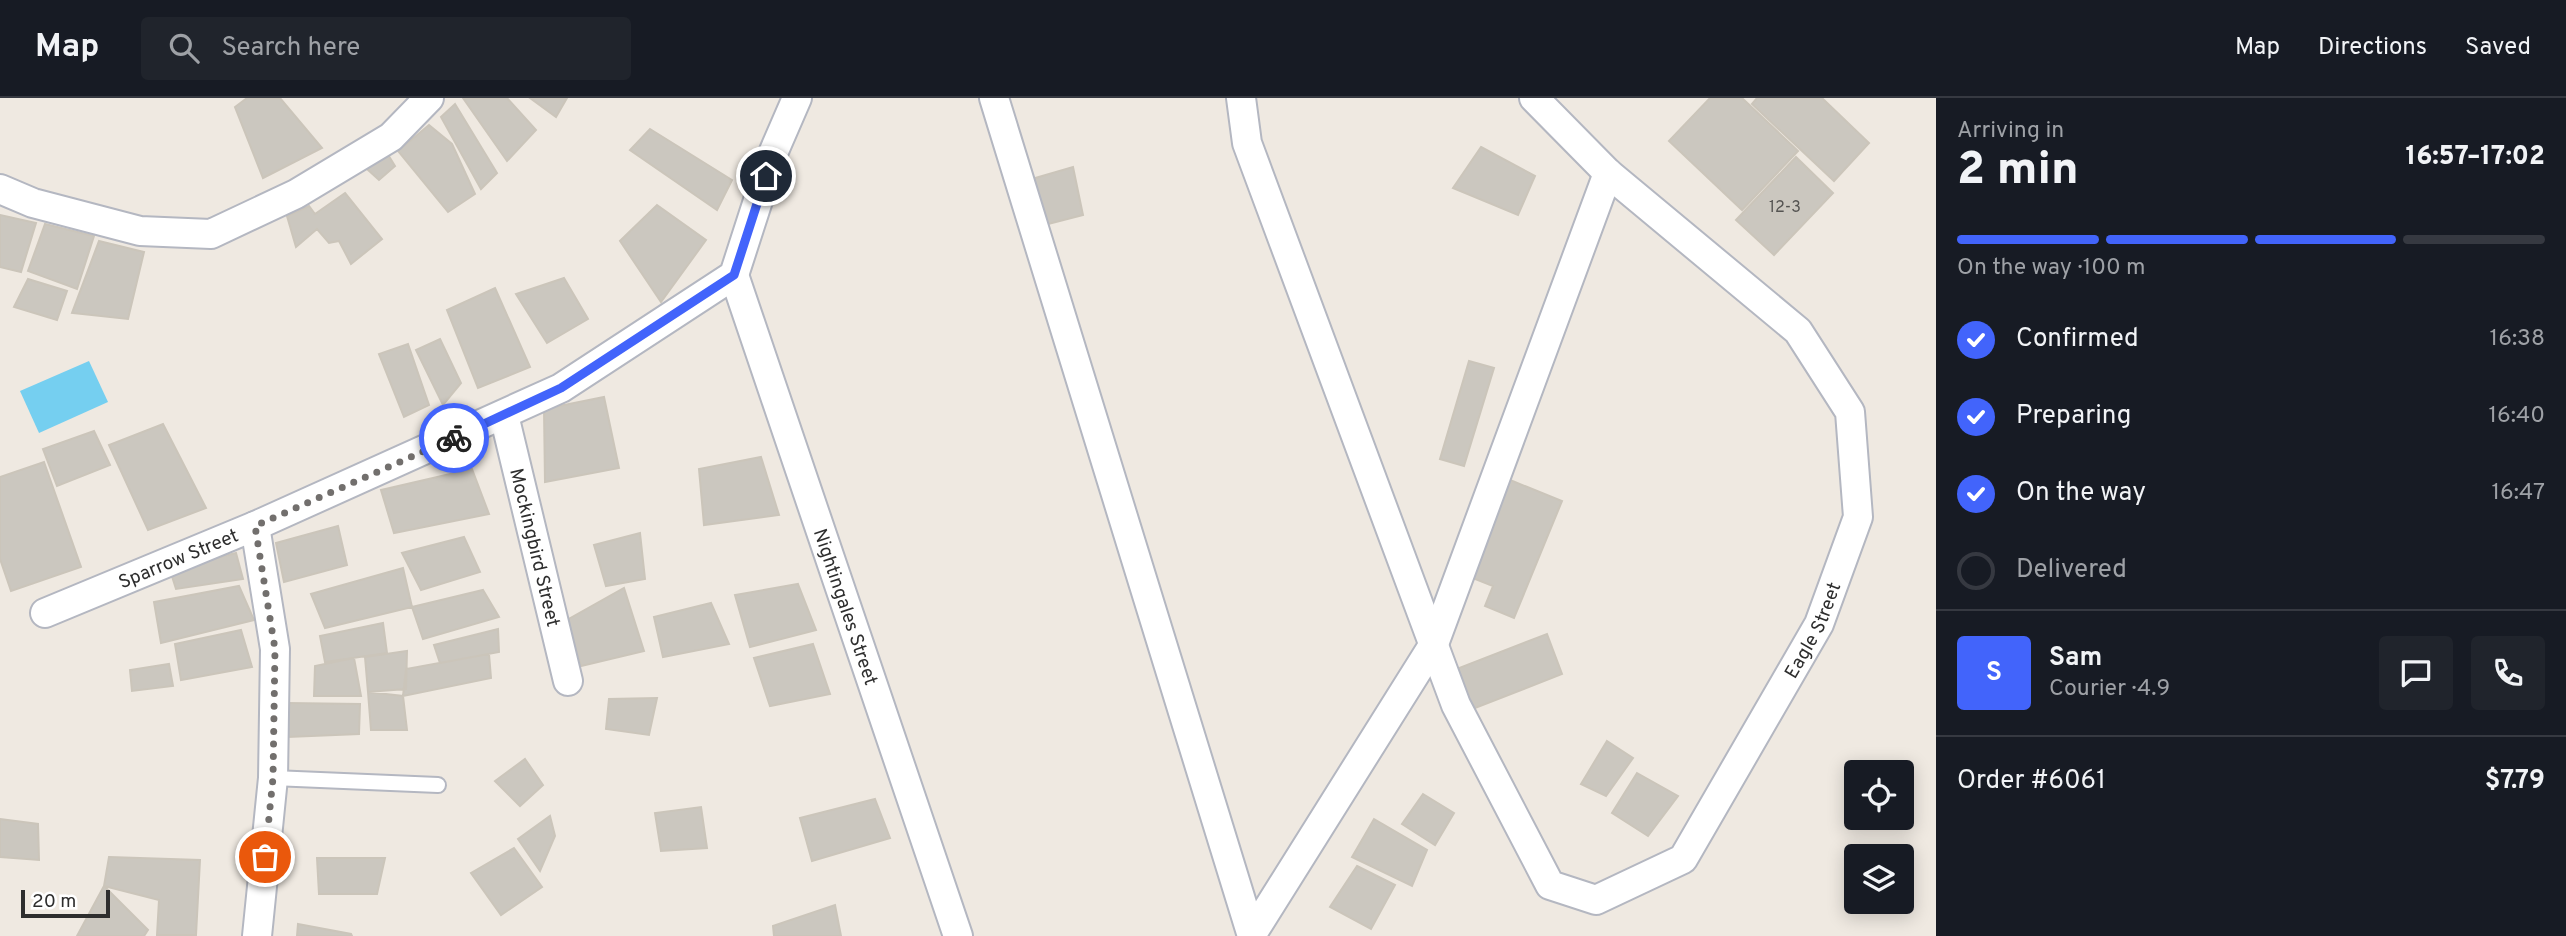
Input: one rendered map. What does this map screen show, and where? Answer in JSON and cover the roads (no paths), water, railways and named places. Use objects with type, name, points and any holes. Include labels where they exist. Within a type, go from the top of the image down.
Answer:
[{"type":"street","points":[[0,189],[33,203],[140,231],[211,234],[296,194],[391,137],[429,98]]},
{"type":"street","points":[[734,275],[774,151],[797,98]]},
{"type":"street","points":[[994,98],[1252,935]]},
{"type":"street","name":"Eagle Street","points":[[1241,98],[1247,142],[1456,705],[1550,886],[1596,900],[1683,859],[1819,625],[1858,517],[1850,412],[1798,331],[1608,173],[1534,98]]},
{"type":"street","points":[[1252,935],[1434,644],[1608,173]]},
{"type":"street","name":"Sparrow Street","points":[[45,613],[255,526],[561,388],[734,275]]},
{"type":"street","name":"Nightingales Street","points":[[734,275],[958,936]]},
{"type":"street","name":"Mockingbird Street","points":[[504,415],[568,681]]},
{"type":"street","points":[[255,526],[275,649],[273,778],[257,936]]},
{"type":"lane","points":[[273,778],[438,785]]},
{"type":"water","points":[[89,361],[108,402],[39,433],[20,391]]}]
